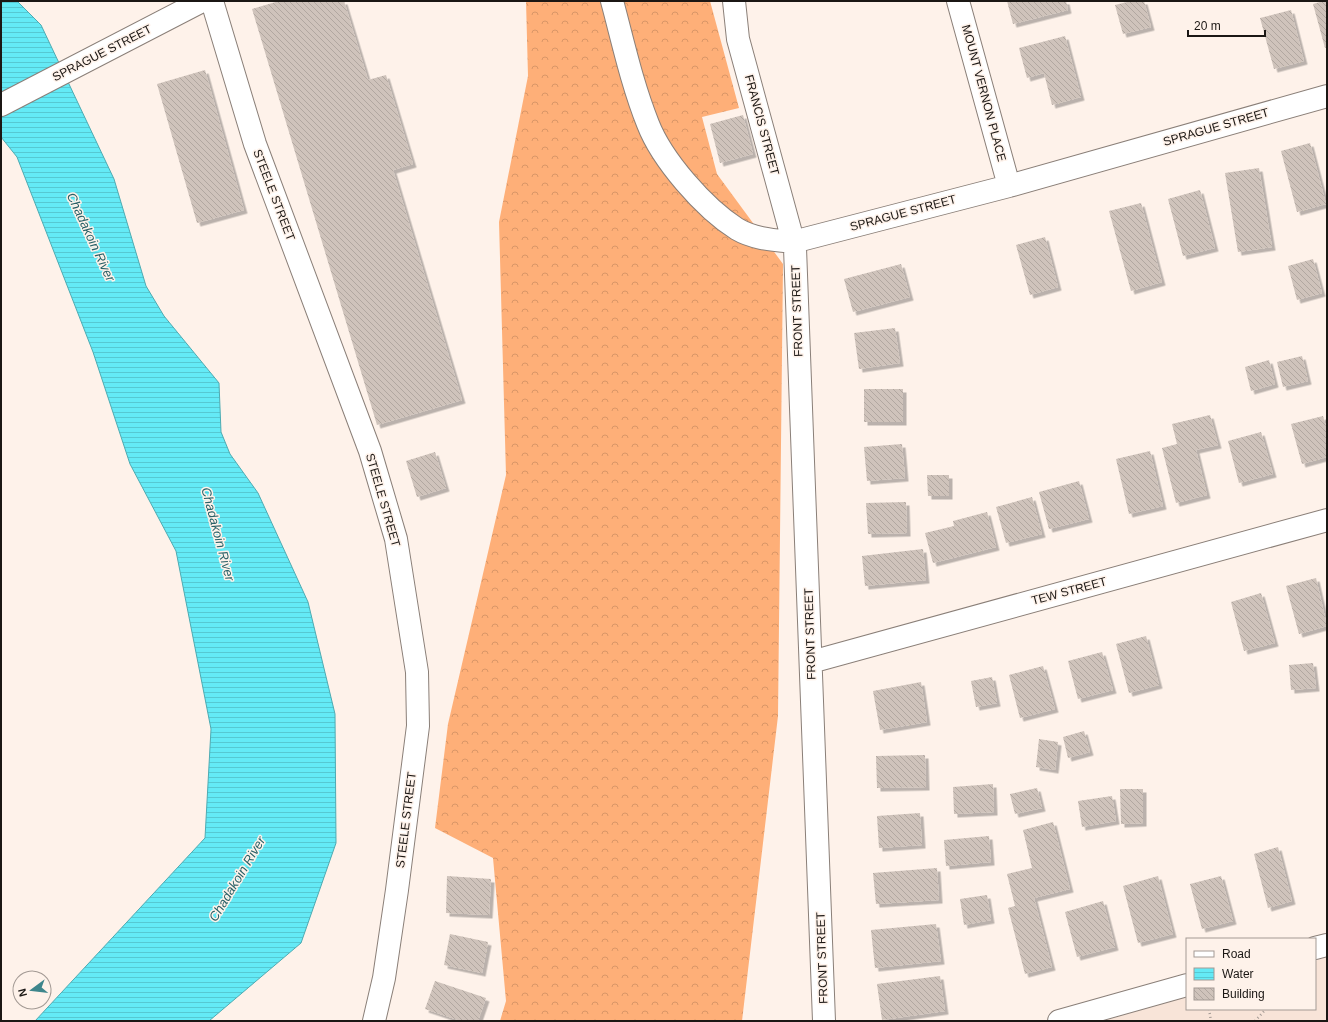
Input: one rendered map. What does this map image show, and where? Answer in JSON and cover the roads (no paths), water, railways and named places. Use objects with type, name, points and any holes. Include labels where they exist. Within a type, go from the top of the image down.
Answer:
[{"type":"street","name":"SPRAGUE STREET","points":[[1,105],[202,1]]},
{"type":"street","name":"STEELE STREET","points":[[212,1],[255,144],[367,444],[396,539],[416,664],[418,726],[384,978],[374,1021]]},
{"type":"street","name":"SPRAGUE STREET","points":[[612,1],[643,111],[648,125],[668,162],[705,202],[738,229],[766,240],[794,245],[1010,186],[1327,96]]},
{"type":"street","name":"FRANCIS STREET","points":[[734,1],[738,38],[794,245]]},
{"type":"street","name":"MOUNT VERNON PLACE","points":[[958,1],[1010,186]]},
{"type":"street","name":"FRONT STREET","points":[[794,245],[824,1021]]},
{"type":"street","name":"TEW STREET","points":[[811,662],[1327,520]]},
{"type":"street","points":[[1316,948],[1327,945]]},
{"type":"street","points":[[1059,1021],[1186,985]]},
{"type":"water","name":"Chadakoin River","points":[[1,1],[17,1],[41,25],[114,179],[146,286],[164,316],[219,383],[221,432],[230,454],[258,493],[308,602],[335,714],[336,843],[301,943],[209,1021],[35,1021],[45,1010],[52,1010],[52,1003],[205,838],[211,729],[176,551],[130,464],[93,352],[17,157],[1,137]]}]
